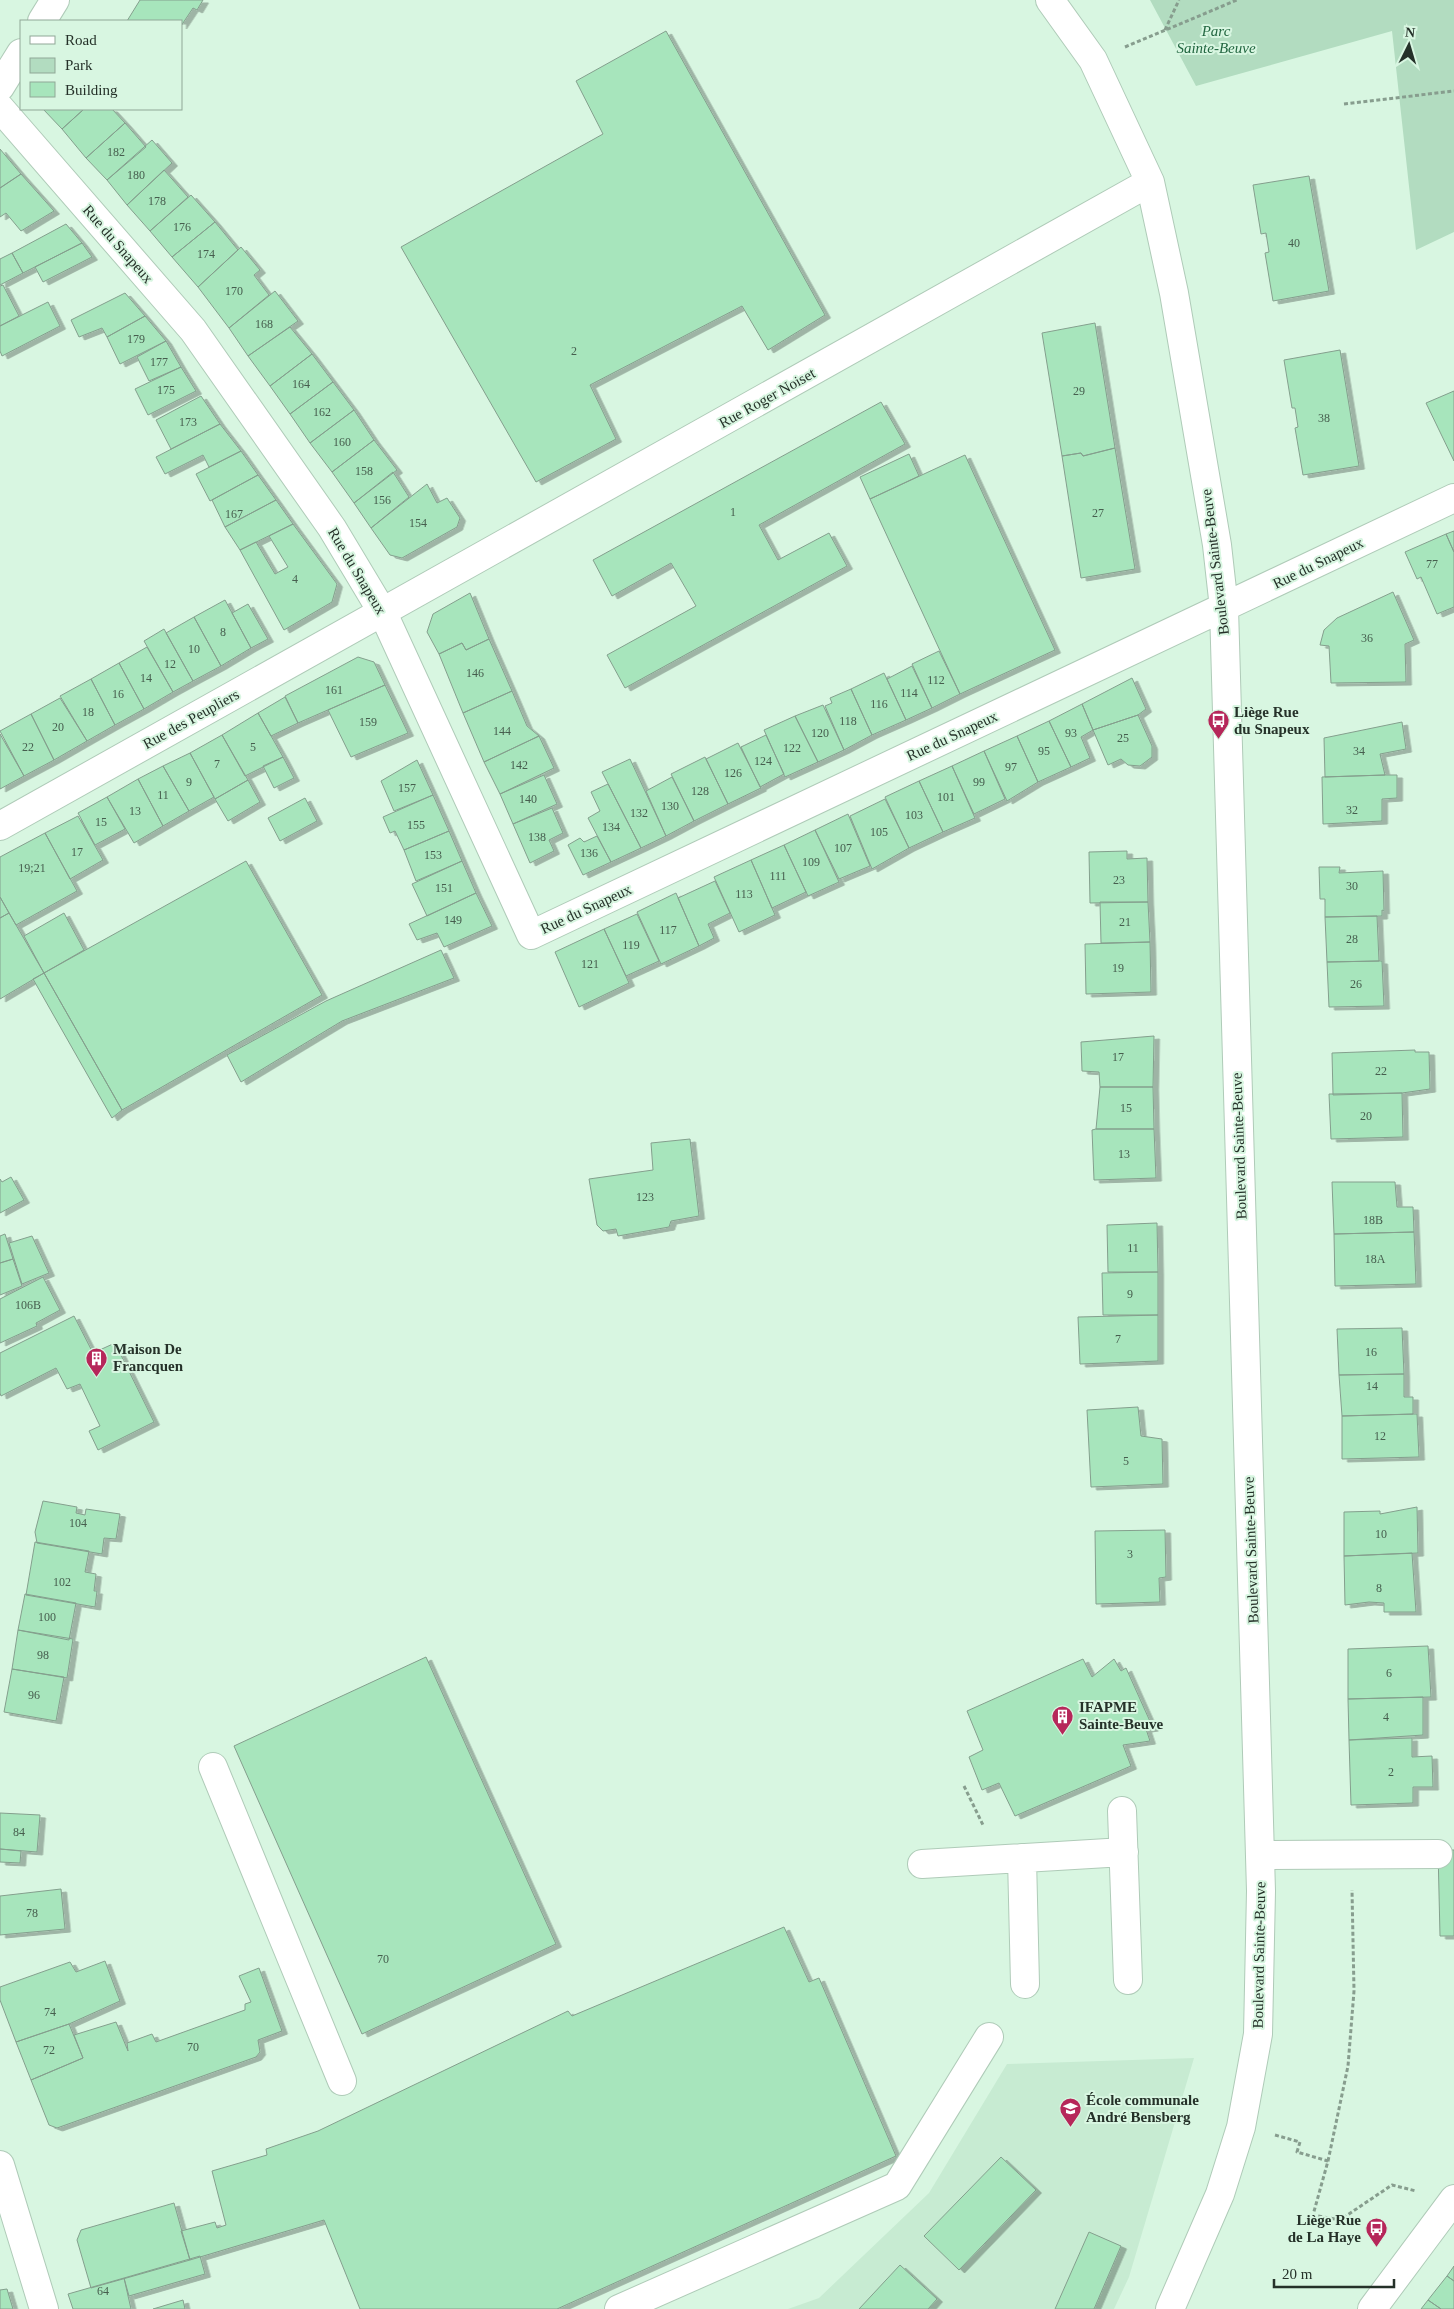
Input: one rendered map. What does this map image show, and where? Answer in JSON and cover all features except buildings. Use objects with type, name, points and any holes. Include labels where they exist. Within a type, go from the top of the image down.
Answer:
[{"type":"street","points":[[43,20],[55,0]]},
{"type":"street","name":"Boulevard Sainte-Beuve","points":[[1050,0],[1093,60],[1150,182],[1174,293],[1217,545],[1224,608],[1260,1855],[1258,2034],[1241,2127],[1220,2194],[1170,2309]]},
{"type":"street","points":[[0,87],[20,55]]},
{"type":"street","name":"Rue du Snapeux","points":[[0,108],[193,330],[332,528],[382,613],[531,935],[1454,498]]},
{"type":"street","name":"Rue Roger Noiset","points":[[382,613],[1150,182]]},
{"type":"street","name":"Rue des Peupliers","points":[[0,826],[382,613]]},
{"type":"street","points":[[213,1767],[342,2081]]},
{"type":"street","points":[[1122,1811],[1128,1980]]},
{"type":"street","points":[[922,1864],[1124,1852]]},
{"type":"street","points":[[1260,1855],[1438,1854]]},
{"type":"street","points":[[1011,1859],[1025,1984]]},
{"type":"street","points":[[619,2309],[897,2186],[989,2037]]},
{"type":"street","points":[[0,2165],[44,2309]]},
{"type":"street","points":[[1372,2309],[1454,2199]]},
{"type":"path","points":[[1165,30],[1178,0]]},
{"type":"path","points":[[1093,60],[1237,0]]},
{"type":"path","points":[[1344,104],[1454,91]]},
{"type":"path","points":[[964,1786],[1011,1859]]},
{"type":"path","points":[[1351,1854],[1354,1991],[1348,2066],[1314,2215],[1340,2220],[1392,2185],[1419,2192]]},
{"type":"path","points":[[1297,2152],[1328,2160]]},
{"type":"shaded area","name":"École communale André Bensberg","points":[[1194,2058],[1129,2277],[1114,2309],[788,2309],[819,2298],[929,2193],[1007,2064]]},
{"type":"green space","name":"Parc Sainte-Beuve","points":[[1150,0],[1454,0],[1454,232],[1416,250],[1392,31],[1196,86]]},
{"type":"place","name":"Liège Rue du Snapeux","points":[[1218,740]]},
{"type":"place","name":"Maison De Francquen","points":[[97,1377]]},
{"type":"place","name":"IFAPME Sainte-Beuve","points":[[1063,1735]]},
{"type":"place","name":"École communale André Bensberg","points":[[1070,2128]]},
{"type":"place","name":"Liège Rue de La Haye","points":[[1377,2248]]}]
